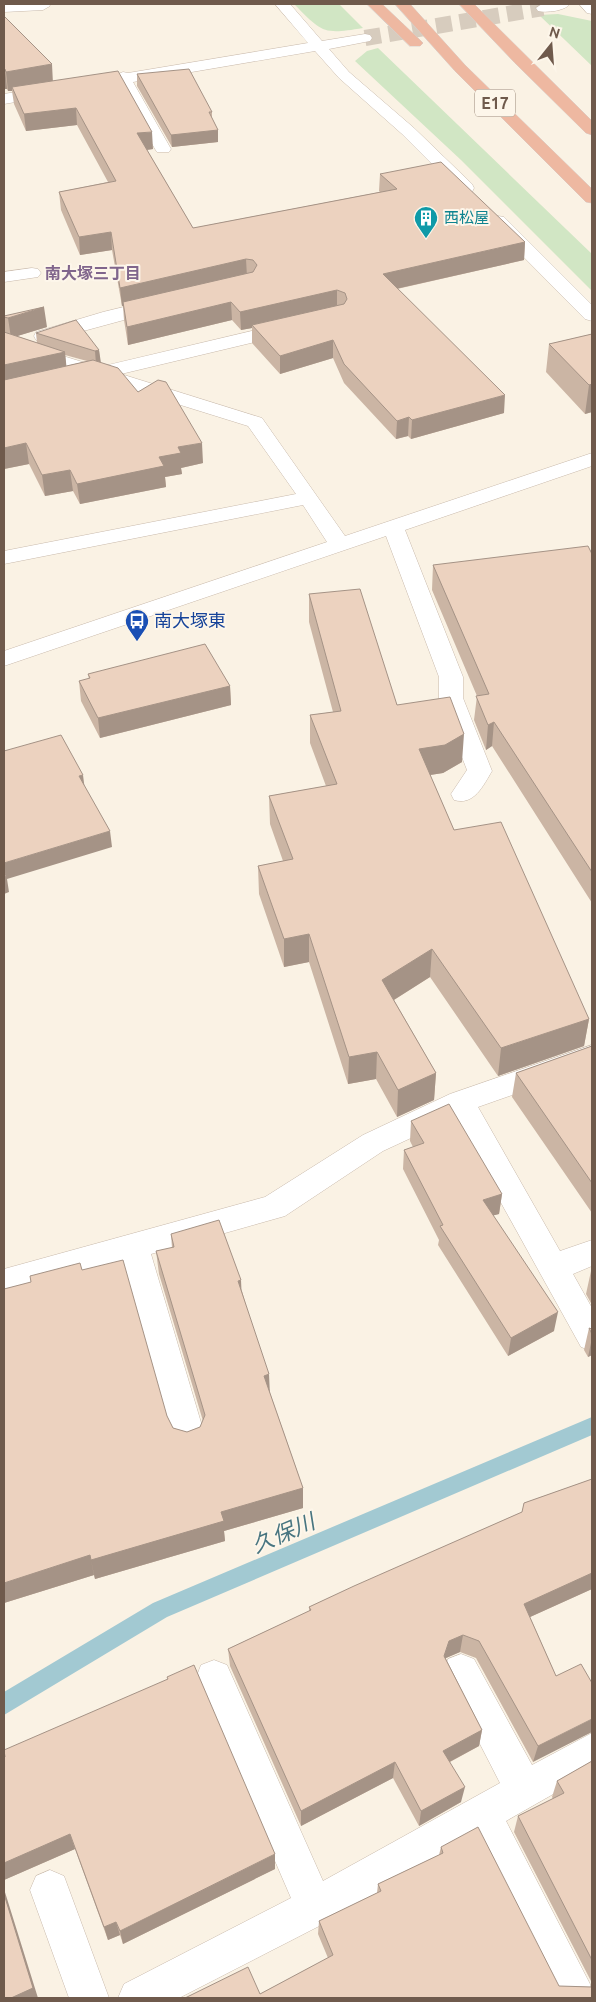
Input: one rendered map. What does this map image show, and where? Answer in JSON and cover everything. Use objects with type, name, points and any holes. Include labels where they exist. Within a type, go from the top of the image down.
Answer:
[{"type":"highway","points":[[374,4],[445,72],[567,175]]},
{"type":"highway","name":"E17","points":[[402,4],[460,68],[592,198]]},
{"type":"highway","name":"E17","points":[[466,4],[592,130]]},
{"type":"highway","points":[[527,46],[592,121]]},
{"type":"street","points":[[282,4],[344,75],[408,131],[592,316]]},
{"type":"street","points":[[543,8],[563,4]]},
{"type":"street","points":[[586,4],[592,10]]},
{"type":"street","points":[[4,8],[43,6]]},
{"type":"street","points":[[4,99],[123,77],[319,47],[365,38]]},
{"type":"street","points":[[123,77],[163,149]]},
{"type":"street","points":[[4,277],[32,273]]},
{"type":"street","points":[[7,345],[110,316],[174,301]]},
{"type":"street","points":[[58,382],[307,323]]},
{"type":"street","points":[[7,345],[95,374],[255,422],[341,546]]},
{"type":"street","points":[[4,659],[341,546],[592,459]]},
{"type":"street","points":[[4,558],[309,498]]},
{"type":"street","points":[[393,527],[451,677],[452,698],[480,771],[463,794]]},
{"type":"street","points":[[4,1282],[274,1207],[373,1143],[460,1102],[592,1056]]},
{"type":"street","points":[[460,1102],[592,1337]]},
{"type":"street","points":[[133,1246],[188,1436]]},
{"type":"street","points":[[550,1264],[564,1264],[592,1253]]},
{"type":"street","points":[[461,1672],[525,1791]]},
{"type":"street","points":[[214,1678],[315,1907]]},
{"type":"street","points":[[138,1998],[315,1907],[483,1815],[592,1752]]},
{"type":"street","points":[[483,1815],[576,1998]]},
{"type":"street","points":[[50,1890],[89,1998]]},
{"type":"green space","points":[[294,4],[339,4],[363,28],[339,31],[324,29],[311,21]]},
{"type":"green space","points":[[558,14],[592,21],[592,66],[539,15]]},
{"type":"green space","points":[[378,48],[592,254],[592,291],[461,160],[355,61],[367,51]]},
{"type":"building","points":[[4,16],[52,64],[6,72],[4,69]]},
{"type":"building","points":[[189,69],[212,112],[209,112],[218,130],[171,135],[137,74]]},
{"type":"building","points":[[118,71],[152,132],[137,133],[193,228],[397,189],[380,174],[441,162],[525,242],[383,274],[505,395],[412,420],[409,417],[397,421],[344,364],[333,340],[280,356],[252,325],[344,304],[347,299],[345,293],[337,290],[240,312],[231,302],[127,327],[123,302],[253,272],[257,265],[253,260],[246,259],[120,288],[111,232],[79,237],[59,192],[116,181],[76,108],[24,114],[12,87]]},
{"type":"building","points":[[44,307],[8,318],[4,317],[4,316]]},
{"type":"building","points":[[76,320],[99,350],[95,351],[36,333]]},
{"type":"building","points":[[4,332],[65,352],[4,365]]},
{"type":"building","points":[[592,334],[592,384],[589,385],[549,344]]},
{"type":"building","points":[[93,360],[118,368],[138,392],[158,380],[166,382],[202,443],[178,447],[181,453],[159,457],[164,466],[77,484],[70,470],[42,475],[26,443],[4,448],[4,380]]},
{"type":"building","points":[[588,546],[592,554],[592,872],[494,722],[488,725],[476,696],[489,694],[433,565]]},
{"type":"building","points":[[360,589],[397,705],[450,697],[464,734],[445,745],[419,749],[454,830],[501,822],[589,1019],[501,1048],[432,949],[382,980],[436,1073],[398,1090],[377,1052],[349,1057],[309,934],[284,939],[258,866],[293,859],[269,796],[337,784],[310,715],[341,711],[309,594]]},
{"type":"building","points":[[205,644],[230,686],[98,718],[79,681],[90,678],[88,674]]},
{"type":"building","points":[[61,735],[83,775],[79,776],[110,831],[4,863],[4,751]]},
{"type":"building","points":[[592,1046],[592,1183],[516,1073]]},
{"type":"building","points":[[449,1104],[502,1194],[483,1200],[558,1312],[511,1338],[440,1226],[443,1225],[404,1150],[424,1143],[411,1121]]},
{"type":"building","points":[[219,1220],[241,1280],[238,1281],[269,1374],[264,1376],[303,1488],[221,1512],[224,1521],[91,1560],[90,1555],[4,1583],[4,1289],[31,1282],[30,1276],[80,1263],[82,1270],[123,1260],[167,1416],[173,1428],[187,1432],[200,1427],[205,1415],[156,1251],[174,1247],[171,1234]]},
{"type":"building","points":[[592,1479],[592,1573],[524,1604],[556,1676],[581,1664],[592,1683],[592,1719],[538,1746],[479,1641],[463,1635],[449,1641],[444,1656],[482,1730],[443,1751],[465,1787],[421,1811],[395,1762],[301,1811],[228,1649],[311,1610],[309,1607],[354,1586],[522,1512],[524,1503]]},
{"type":"building","points":[[194,1665],[275,1854],[120,1931],[116,1922],[104,1927],[70,1834],[4,1863],[4,1750],[168,1679],[167,1677]]},
{"type":"building","points":[[592,1761],[592,1960],[518,1816],[564,1793],[557,1781]]},
{"type":"building","points":[[478,1827],[559,1986],[592,1987],[592,1998],[185,1998],[248,1967],[260,1994],[333,1955],[319,1921],[381,1891],[378,1884],[443,1853],[441,1847]]},
{"type":"building","points":[[4,1894],[33,1988],[11,1998],[4,1998]]},
{"type":"waterway","name":"久保川","points":[[4,1704],[160,1610],[592,1426]]},
{"type":"tunnel","points":[[365,38],[543,8]]},
{"type":"place","name":"西松屋","points":[[426,239]]},
{"type":"place","name":"南大塚東","points":[[137,642]]},
{"type":"district","name":"南大塚三丁目","points":[[93,273]]}]
